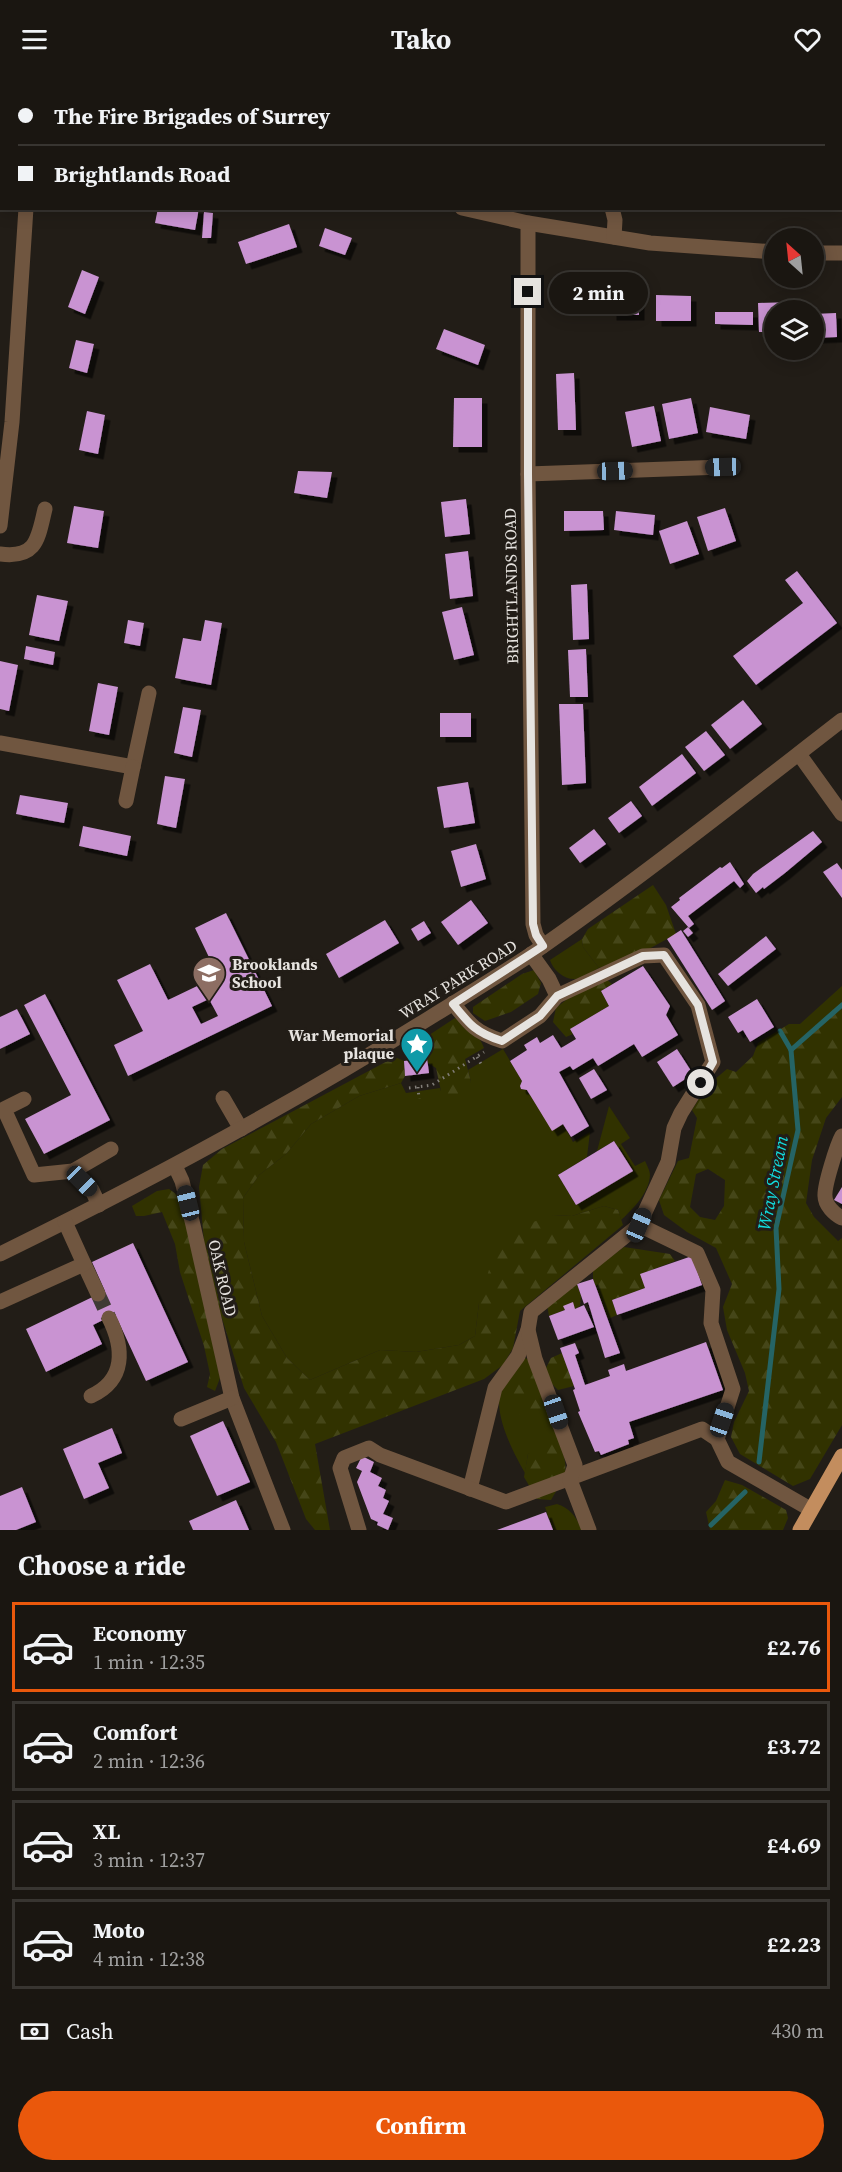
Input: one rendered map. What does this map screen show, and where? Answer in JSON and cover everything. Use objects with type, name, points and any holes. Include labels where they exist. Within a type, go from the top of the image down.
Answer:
[{"type":"main road","points":[[800,1530],[842,1456]]},
{"type":"street","points":[[0,526],[12,422],[26,210]]},
{"type":"street","points":[[475,210],[650,243],[764,251]]},
{"type":"street","points":[[612,210],[615,220],[614,237]]},
{"type":"street","name":"BRIGHTLANDS ROAD","points":[[525,218],[533,924],[537,950],[557,996]]},
{"type":"street","points":[[824,253],[842,253]]},
{"type":"street","points":[[528,474],[723,467]]},
{"type":"street","points":[[0,554],[17,554],[34,547],[39,537],[45,509]]},
{"type":"street","points":[[126,801],[149,693]]},
{"type":"street","name":"WRAY PARK ROAD","points":[[0,1254],[175,1166],[372,1055],[453,1004],[537,950],[648,870],[842,720]]},
{"type":"street","points":[[0,743],[133,767]]},
{"type":"street","points":[[799,754],[842,814]]},
{"type":"street","points":[[453,1004],[471,1026],[484,1035],[502,1041],[540,1016],[557,996],[643,956],[664,955],[698,1005],[713,1062],[674,1128],[668,1162],[639,1225],[531,1312],[528,1329],[518,1356],[495,1388],[470,1489]]},
{"type":"street","points":[[24,1098],[3,1109],[34,1175],[73,1171],[111,1149]]},
{"type":"street","points":[[223,1098],[241,1129]]},
{"type":"street","points":[[842,1136],[837,1147],[825,1196],[829,1206],[842,1218]]},
{"type":"street","name":"OAK ROAD","points":[[175,1166],[182,1181],[193,1225],[232,1398],[283,1530]]},
{"type":"street","points":[[73,1171],[92,1190],[99,1205]]},
{"type":"street","points":[[65,1222],[98,1294]]},
{"type":"street","points":[[639,1225],[698,1253],[713,1290],[711,1323],[733,1389],[717,1439]]},
{"type":"street","points":[[0,1302],[84,1264]]},
{"type":"street","points":[[91,1396],[99,1392],[118,1373],[120,1353],[115,1330],[109,1318]]},
{"type":"street","points":[[528,1329],[535,1359],[575,1465],[570,1480],[589,1530]]},
{"type":"street","points":[[181,1419],[232,1398]]},
{"type":"street","points":[[359,1530],[340,1468],[344,1458],[369,1448],[380,1455],[506,1503],[702,1429],[717,1439],[728,1462],[810,1509]]},
{"type":"path","points":[[409,1088],[432,1085],[502,1041]]},
{"type":"path","points":[[477,1058],[480,1064]]},
{"type":"path","points":[[418,1088],[419,1099]]},
{"type":"green space","points":[[653,885],[666,905],[676,934],[647,950],[599,968],[583,947],[582,939],[588,929]]},
{"type":"green space","points":[[582,939],[583,947],[599,968],[579,978],[567,978],[556,971],[550,960]]},
{"type":"green space","points":[[534,970],[541,983],[538,994],[511,1012],[485,1021],[473,1013],[473,1007],[522,974]]},
{"type":"green space","points":[[605,978],[612,984],[601,991],[609,1006],[570,1029],[573,1034],[566,1037],[553,1022],[556,1008],[581,988]]},
{"type":"green space","points":[[842,986],[842,1097],[826,1118],[812,1160],[806,1203],[814,1217],[838,1241],[842,1238],[842,1425],[810,1479],[793,1486],[740,1454],[731,1437],[734,1422],[749,1391],[745,1373],[727,1330],[723,1307],[732,1284],[716,1248],[687,1232],[664,1215],[659,1200],[678,1161],[689,1158],[697,1118],[692,1110],[708,1085],[727,1069],[736,1072],[753,1056],[758,1043],[789,1024],[800,1024]],"holes":[[[708,1169],[725,1180],[724,1206],[715,1220],[700,1217],[690,1207],[696,1174]]]},
{"type":"green space","points":[[455,1018],[473,1030],[484,1048],[465,1059],[471,1082],[453,1098],[441,1091],[436,1068],[428,1063],[427,1058],[407,1060],[408,1049]]},
{"type":"green space","points":[[503,1049],[522,1081],[521,1089],[527,1090],[563,1124],[573,1142],[590,1132],[587,1157],[558,1175],[576,1205],[632,1171],[614,1141],[597,1151],[609,1106],[630,1138],[621,1144],[635,1166],[645,1161],[648,1168],[649,1182],[644,1194],[621,1220],[618,1210],[604,1206],[572,1216],[553,1215],[479,1303],[475,1336],[459,1345],[416,1352],[380,1350],[310,1380],[287,1358],[262,1316],[244,1242],[243,1198],[259,1175],[286,1154],[311,1124],[359,1096],[401,1083],[406,1093],[440,1088],[441,1091],[471,1082],[468,1070]]},
{"type":"green space","points":[[395,1057],[404,1061],[405,1076],[401,1083],[359,1096],[311,1124],[286,1154],[259,1175],[243,1198],[244,1242],[262,1316],[287,1358],[310,1380],[380,1350],[416,1352],[459,1345],[475,1336],[479,1303],[494,1253],[510,1230],[553,1215],[572,1216],[604,1206],[618,1210],[623,1225],[520,1311],[513,1348],[503,1365],[484,1379],[315,1444],[330,1530],[315,1530],[306,1519],[276,1442],[244,1388],[220,1312],[204,1241],[199,1187],[203,1165],[222,1149]]},
{"type":"green space","points":[[169,1189],[176,1194],[188,1226],[220,1378],[215,1391],[207,1387],[210,1374],[204,1346],[180,1272],[175,1244],[162,1212],[136,1216],[132,1206],[157,1191]]},
{"type":"green space","points":[[624,1247],[670,1254],[675,1261],[641,1274],[645,1288],[612,1300],[617,1315],[608,1319],[593,1279],[593,1270]]},
{"type":"green space","points":[[577,1284],[581,1296],[580,1306],[575,1309],[564,1306],[565,1310],[549,1316],[547,1305]]},
{"type":"green space","points":[[562,1353],[574,1386],[558,1390],[551,1383],[546,1368],[551,1358]]},
{"type":"green space","points":[[525,1358],[530,1360],[544,1405],[561,1447],[528,1454],[525,1473],[505,1432],[499,1409],[499,1398],[504,1385]]},
{"type":"green space","points":[[526,1366],[534,1372],[544,1405],[536,1414],[521,1416],[504,1401],[514,1377]]},
{"type":"green space","points":[[549,1443],[561,1447],[565,1475],[551,1500],[537,1499],[524,1477],[528,1454]]},
{"type":"green space","points":[[725,1480],[742,1485],[786,1510],[788,1518],[783,1530],[710,1530],[706,1512],[716,1501]]},
{"type":"green space","points":[[557,1504],[572,1514],[582,1530],[553,1530],[545,1507]]},
{"type":"building","points":[[158,210],[199,210],[195,230],[155,223]]},
{"type":"building","points":[[204,212],[213,213],[211,238],[202,238]]},
{"type":"building","points":[[289,224],[297,247],[246,264],[238,242]]},
{"type":"building","points":[[325,228],[352,238],[345,255],[319,246]]},
{"type":"building","points":[[82,270],[99,277],[85,314],[68,307]]},
{"type":"building","points":[[565,282],[594,282],[594,308],[565,308]]},
{"type":"building","points":[[611,290],[639,290],[639,315],[611,315]]},
{"type":"building","points":[[656,295],[691,296],[691,321],[656,321]]},
{"type":"building","points":[[758,303],[764,303],[764,332],[759,332]]},
{"type":"building","points":[[715,312],[753,312],[753,325],[715,324]]},
{"type":"building","points":[[836,313],[837,337],[824,338],[824,314]]},
{"type":"building","points":[[444,329],[485,345],[478,365],[436,349]]},
{"type":"building","points":[[76,340],[94,344],[87,373],[69,368]]},
{"type":"building","points":[[574,373],[576,430],[558,430],[556,374]]},
{"type":"building","points":[[454,398],[482,398],[482,447],[453,447]]},
{"type":"building","points":[[691,398],[698,433],[669,439],[662,404]]},
{"type":"building","points":[[654,406],[661,441],[632,447],[625,412]]},
{"type":"building","points":[[710,407],[750,415],[746,439],[706,432]]},
{"type":"building","points":[[87,411],[105,415],[98,454],[79,450]]},
{"type":"building","points":[[298,471],[332,472],[327,498],[294,493]]},
{"type":"building","points":[[466,499],[470,534],[445,537],[441,502]]},
{"type":"building","points":[[74,506],[104,511],[98,548],[67,543]]},
{"type":"building","points":[[725,508],[736,541],[708,551],[697,517]]},
{"type":"building","points":[[564,511],[603,511],[604,530],[564,531]]},
{"type":"building","points":[[616,511],[655,515],[653,535],[614,530]]},
{"type":"building","points":[[687,521],[699,554],[670,564],[659,531]]},
{"type":"building","points":[[468,551],[473,596],[450,599],[445,554]]},
{"type":"building","points":[[797,571],[837,623],[756,685],[733,656],[803,603],[785,580]]},
{"type":"building","points":[[587,584],[589,639],[573,640],[571,585]]},
{"type":"building","points":[[37,595],[68,601],[59,641],[29,635]]},
{"type":"building","points":[[462,607],[474,655],[454,660],[442,612]]},
{"type":"building","points":[[128,620],[144,623],[140,646],[124,643]]},
{"type":"building","points":[[205,620],[222,623],[211,685],[175,678],[183,638],[201,641]]},
{"type":"building","points":[[26,646],[55,652],[53,665],[24,659]]},
{"type":"building","points":[[586,649],[588,697],[570,697],[568,650]]},
{"type":"building","points":[[0,661],[18,665],[9,711],[0,709]]},
{"type":"building","points":[[98,683],[118,687],[109,735],[89,731]]},
{"type":"building","points":[[743,700],[762,724],[730,749],[711,725]]},
{"type":"building","points":[[559,704],[583,704],[586,783],[562,785]]},
{"type":"building","points":[[183,707],[201,710],[192,757],[174,753]]},
{"type":"building","points":[[440,713],[471,713],[471,737],[440,737]]},
{"type":"building","points":[[706,731],[725,755],[704,771],[685,747]]},
{"type":"building","points":[[682,754],[696,773],[652,806],[639,787]]},
{"type":"building","points":[[165,776],[185,779],[176,828],[157,824]]},
{"type":"building","points":[[468,782],[475,823],[444,828],[437,787]]},
{"type":"building","points":[[20,795],[68,803],[64,823],[16,814]]},
{"type":"building","points":[[631,801],[642,816],[619,833],[608,818]]},
{"type":"building","points":[[83,826],[131,836],[127,856],[79,846]]},
{"type":"building","points":[[594,829],[606,844],[580,863],[569,848]]},
{"type":"building","points":[[813,831],[822,842],[785,873],[756,893],[747,881],[753,874]]},
{"type":"building","points":[[476,844],[486,879],[461,887],[451,851]]},
{"type":"building","points":[[730,862],[744,884],[740,888],[734,881],[688,916],[694,924],[689,928],[671,907],[680,900],[679,898]]},
{"type":"building","points":[[837,863],[842,870],[842,898],[823,872]]},
{"type":"building","points":[[471,900],[488,923],[458,945],[441,922]]},
{"type":"building","points":[[226,913],[272,1006],[128,1076],[114,1045],[143,1031],[117,980],[150,964],[168,1000],[218,976],[195,928]],"holes":[[[209,999],[218,1016],[201,1024],[192,1007]]]},
{"type":"building","points":[[385,920],[399,943],[339,978],[326,954]]},
{"type":"building","points":[[424,921],[431,933],[418,941],[411,929]]},
{"type":"building","points":[[688,927],[693,933],[688,937],[683,931]]},
{"type":"building","points":[[681,930],[725,1001],[712,1010],[667,939]]},
{"type":"building","points":[[766,936],[776,949],[728,986],[718,974]]},
{"type":"building","points":[[643,966],[670,1006],[666,1015],[678,1035],[642,1057],[634,1044],[598,1066],[593,1058],[573,1070],[570,1066],[559,1072],[589,1126],[571,1137],[563,1124],[552,1131],[527,1090],[521,1089],[522,1081],[510,1061],[527,1050],[524,1045],[537,1037],[540,1043],[553,1035],[561,1048],[576,1039],[570,1029],[609,1006],[601,991]]},
{"type":"building","points":[[45,994],[110,1120],[44,1154],[25,1119],[71,1095],[24,1005]]},
{"type":"building","points":[[757,999],[774,1027],[750,1042],[743,1030],[738,1033],[728,1017]]},
{"type":"building","points":[[17,1009],[30,1034],[0,1049],[0,1017]]},
{"type":"building","points":[[677,1049],[693,1074],[673,1087],[657,1062]]},
{"type":"building","points":[[427,1058],[429,1073],[405,1076],[404,1061]]},
{"type":"building","points":[[594,1069],[607,1090],[591,1099],[579,1078]]},
{"type":"building","points":[[614,1141],[633,1171],[576,1205],[558,1175]]},
{"type":"building","points":[[842,1187],[842,1204],[834,1200]]},
{"type":"building","points":[[133,1243],[188,1362],[146,1381],[115,1314],[93,1325],[102,1344],[46,1372],[26,1329],[105,1291],[92,1262]]},
{"type":"building","points":[[692,1256],[702,1285],[617,1315],[612,1300],[645,1288],[640,1274]]},
{"type":"building","points":[[593,1279],[620,1353],[605,1358],[588,1302],[584,1304],[577,1284]]},
{"type":"building","points":[[573,1302],[575,1309],[584,1305],[594,1327],[558,1340],[549,1316],[565,1310],[563,1306]]},
{"type":"building","points":[[706,1342],[723,1390],[629,1422],[634,1438],[628,1440],[629,1444],[601,1455],[599,1451],[595,1452],[578,1412],[580,1411],[573,1390],[575,1389],[560,1348],[575,1343],[579,1353],[575,1355],[585,1385],[610,1376],[608,1370],[624,1364],[626,1371]]},
{"type":"building","points":[[223,1421],[250,1482],[217,1496],[190,1436]]},
{"type":"building","points":[[112,1428],[122,1453],[98,1463],[109,1488],[84,1499],[63,1449]]},
{"type":"building","points":[[362,1456],[374,1462],[370,1472],[382,1478],[378,1486],[386,1490],[383,1498],[389,1501],[383,1514],[393,1518],[388,1530],[371,1519],[357,1482],[362,1471],[356,1468]]},
{"type":"building","points":[[22,1487],[36,1522],[16,1530],[0,1530],[0,1496]]},
{"type":"building","points":[[236,1500],[249,1530],[193,1530],[189,1521]]},
{"type":"building","points":[[546,1512],[553,1530],[497,1530]]},
{"type":"waterway","name":"Wray Stream","points":[[791,1050],[842,1005]]},
{"type":"waterway","name":"Wray Stream","points":[[759,1462],[779,1289],[776,1228],[798,1130],[791,1050],[780,1031]]},
{"type":"waterway","name":"Wray Stream","points":[[711,1525],[745,1492]]},
{"type":"tunnel","points":[[98,1294],[109,1318]]},
{"type":"place","name":"Brooklands School","points":[[209,1002]]},
{"type":"place","name":"War Memorial plaque","points":[[417,1073]]},
{"type":"route","points":[[528,292],[533,924],[536,935],[543,946],[453,1004],[471,1026],[484,1035],[502,1041],[540,1016],[557,996],[643,956],[664,955],[698,1005],[713,1062],[701,1083]]}]
